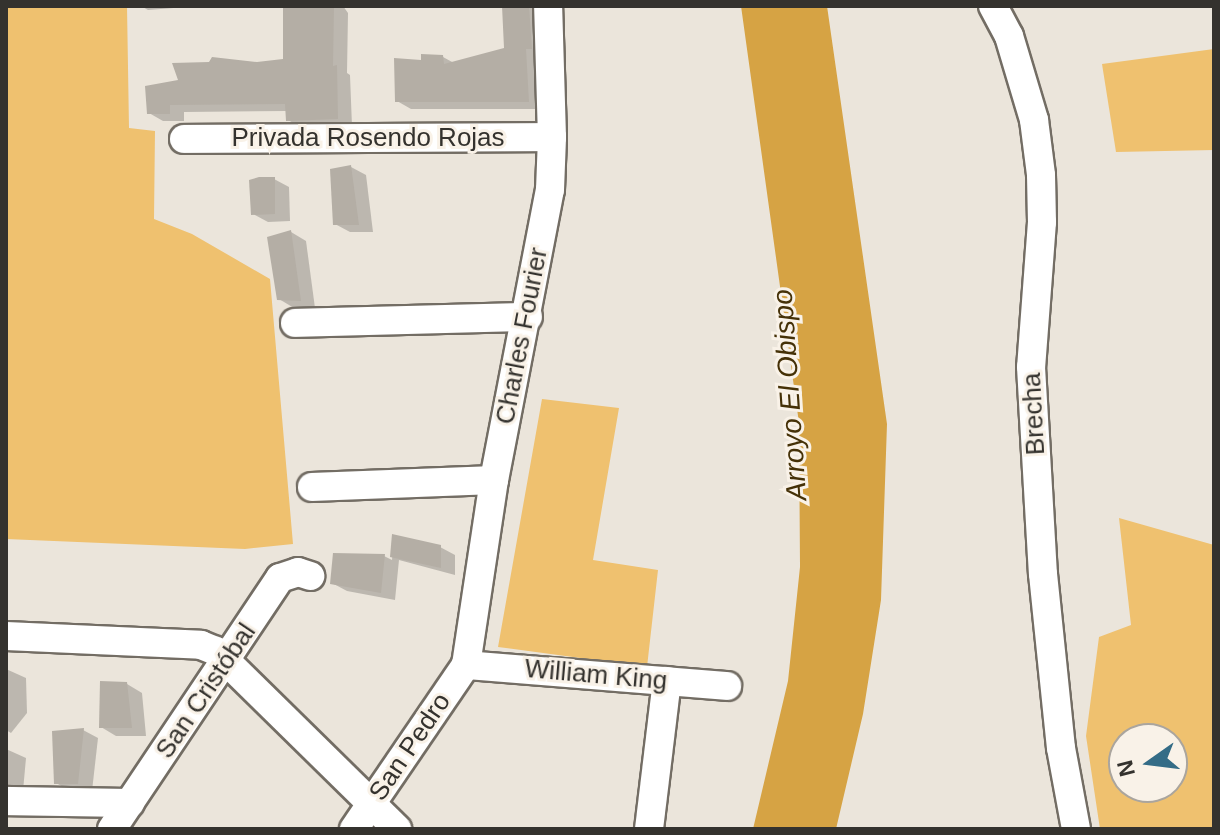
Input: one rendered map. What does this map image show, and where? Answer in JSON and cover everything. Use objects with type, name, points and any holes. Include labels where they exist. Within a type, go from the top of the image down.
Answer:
[{"type":"street","name":"Charles Fourier","points":[[466,665],[494,480],[528,317],[550,190],[552,137],[548,6]]},
{"type":"street","name":"Brecha","points":[[993,6],[1009,36],[1034,120],[1041,175],[1042,222],[1032,326],[1032,383],[1043,574],[1061,748],[1076,829]]},
{"type":"street","name":"Privada Rosendo Rojas","points":[[184,139],[552,137]]},
{"type":"street","points":[[295,323],[528,317]]},
{"type":"street","points":[[312,487],[494,480]]},
{"type":"street","name":"San Cristóbal","points":[[112,829],[229,660],[280,578],[298,572],[310,576]]},
{"type":"street","points":[[6,636],[201,645],[229,660],[397,829]]},
{"type":"street","name":"William King","points":[[466,665],[727,686]]},
{"type":"street","name":"San Pedro","points":[[354,829],[466,665]]},
{"type":"street","points":[[649,829],[667,681]]},
{"type":"street","points":[[6,801],[130,803]]},
{"type":"shaded area","points":[[6,6],[127,6],[129,128],[155,131],[154,219],[192,234],[270,279],[293,544],[245,549],[6,539]]},
{"type":"shaded area","points":[[741,6],[827,6],[887,424],[881,600],[863,714],[836,829],[753,829],[788,681],[800,567],[799,423]]},
{"type":"shaded area","points":[[1214,49],[1214,150],[1116,152],[1102,64]]},
{"type":"shaded area","points":[[542,399],[619,408],[593,560],[658,570],[647,667],[498,647]]},
{"type":"shaded area","points":[[1119,518],[1214,545],[1214,829],[1100,829],[1086,736],[1099,637],[1131,625]]},
{"type":"building","points":[[283,6],[334,6],[333,66],[337,65],[338,119],[286,121],[285,104],[170,105],[170,114],[147,114],[145,86],[178,80],[172,63],[209,62],[212,57],[257,62],[283,59]]},
{"type":"building","points":[[502,6],[529,6],[532,49],[526,49],[529,102],[395,102],[394,58],[421,60],[421,54],[443,55],[444,64],[504,48]]},
{"type":"building","points":[[351,165],[359,225],[333,225],[330,169]]},
{"type":"building","points":[[275,177],[275,214],[251,215],[249,180]]},
{"type":"building","points":[[291,230],[301,301],[277,300],[267,237]]},
{"type":"building","points":[[392,534],[441,545],[441,568],[390,557]]},
{"type":"building","points":[[333,553],[385,554],[381,593],[330,584]]},
{"type":"building","points":[[100,681],[127,682],[132,728],[99,728]]},
{"type":"building","points":[[84,728],[78,784],[54,784],[52,731]]},
{"type":"water label","name":"Arroyo El Obispo","points":[[790,395]]}]
